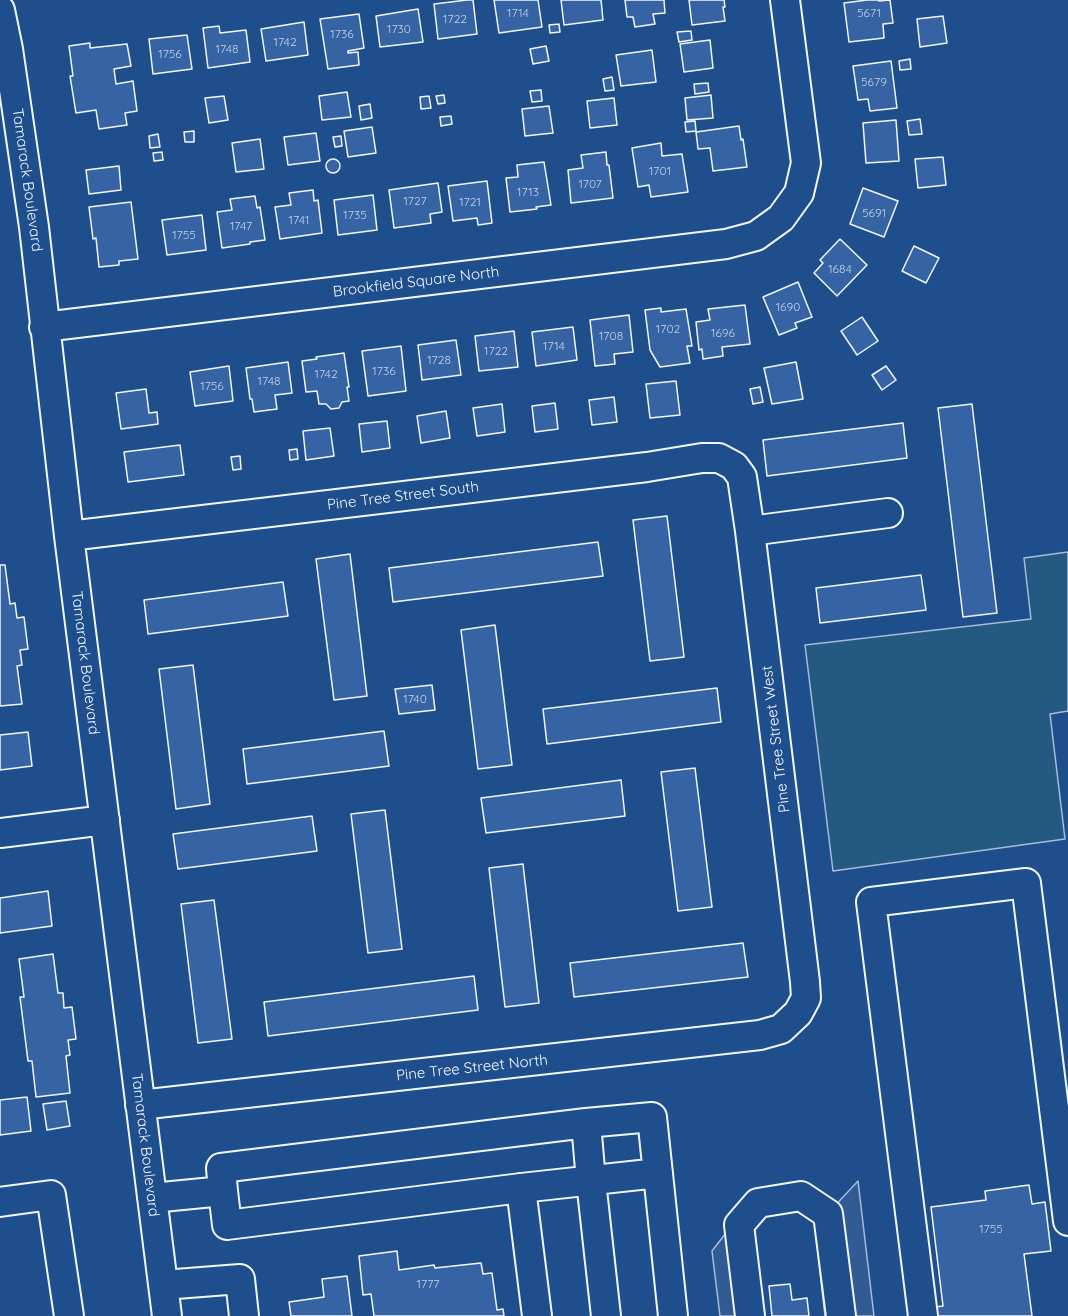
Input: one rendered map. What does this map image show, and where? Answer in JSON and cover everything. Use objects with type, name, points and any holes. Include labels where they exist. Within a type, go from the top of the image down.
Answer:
[{"type":"street","name":"Brookfield Square North","points":[[44,327],[726,244],[756,236],[781,219],[799,193],[806,163],[785,0]]},
{"type":"street","name":"Tamarack Boulevard","points":[[0,10],[8,49],[32,215],[69,536],[167,1316]]},
{"type":"street","name":"Pine Tree Street South","points":[[69,536],[702,458],[719,458],[734,466]]},
{"type":"street","name":"Pine Tree Street West","points":[[734,466],[742,477],[750,531],[805,982],[806,998],[798,1013]]},
{"type":"street","points":[[750,531],[888,513]]},
{"type":"street","points":[[0,833],[105,820]]},
{"type":"street","points":[[923,1316],[871,902],[1026,883],[1068,1221]]},
{"type":"street","name":"Pine Tree Street North","points":[[140,1105],[760,1035],[782,1029],[798,1013]]},
{"type":"street","points":[[658,1173],[228,1225],[221,1167],[652,1117],[674,1316]]},
{"type":"street","points":[[586,1123],[606,1316]]},
{"type":"street","points":[[521,1188],[537,1316]]},
{"type":"street","points":[[152,1198],[223,1191]]},
{"type":"street","points":[[0,1202],[51,1195],[69,1316]]},
{"type":"street","points":[[750,1316],[739,1225],[758,1203],[801,1196],[828,1214],[841,1316]]},
{"type":"street","points":[[163,1285],[240,1279],[244,1316]]},
{"type":"shaded area","points":[[1068,552],[1068,711],[1050,714],[1065,839],[833,871],[805,645],[1031,619],[1024,558]]},
{"type":"shaded area","points":[[858,1181],[874,1316],[825,1316],[815,1227]]},
{"type":"shaded area","points":[[729,1229],[763,1316],[720,1316],[712,1251]]},
{"type":"building","points":[[473,0],[477,34],[438,39],[434,4]]},
{"type":"building","points":[[494,0],[538,0],[542,27],[499,33]]},
{"type":"building","points":[[561,0],[601,0],[603,20],[564,25]]},
{"type":"building","points":[[625,0],[664,0],[665,13],[653,14],[655,24],[635,27],[633,17],[627,17]]},
{"type":"building","points":[[689,0],[724,0],[725,21],[692,25]]},
{"type":"building","points":[[890,0],[893,23],[883,24],[884,38],[849,42],[844,3]]},
{"type":"building","points":[[418,9],[423,42],[380,47],[376,16]]},
{"type":"building","points":[[359,14],[364,48],[348,51],[348,53],[358,52],[359,65],[328,69],[320,19]]},
{"type":"building","points":[[943,16],[947,43],[920,47],[917,19]]},
{"type":"building","points":[[304,22],[308,55],[266,61],[261,29]]},
{"type":"building","points":[[559,24],[560,32],[550,33],[549,25]]},
{"type":"building","points":[[219,26],[220,33],[246,30],[250,62],[208,68],[203,28]]},
{"type":"building","points":[[691,31],[692,40],[679,42],[677,32]]},
{"type":"building","points":[[187,35],[192,69],[153,74],[149,39]]},
{"type":"building","points":[[710,40],[713,68],[684,72],[680,44]]},
{"type":"building","points":[[90,43],[90,48],[127,44],[131,66],[114,69],[116,84],[133,81],[137,111],[125,113],[127,125],[99,129],[96,110],[76,113],[70,76],[73,76],[69,46]]},
{"type":"building","points":[[546,46],[549,61],[533,64],[530,49]]},
{"type":"building","points":[[652,50],[656,82],[621,86],[616,55]]},
{"type":"building","points":[[910,59],[911,69],[900,70],[899,61]]},
{"type":"building","points":[[891,61],[897,108],[870,111],[868,99],[858,100],[853,66]]},
{"type":"building","points":[[612,77],[614,90],[605,91],[603,79]]},
{"type":"building","points":[[708,83],[709,92],[695,94],[694,84]]},
{"type":"building","points":[[541,90],[542,101],[532,102],[530,91]]},
{"type":"building","points":[[347,92],[351,117],[322,120],[319,96]]},
{"type":"building","points":[[444,95],[445,103],[438,104],[436,96]]},
{"type":"building","points":[[711,95],[713,118],[687,120],[685,98]]},
{"type":"building","points":[[224,96],[228,120],[209,123],[205,98]]},
{"type":"building","points":[[429,96],[431,108],[421,109],[420,97]]},
{"type":"building","points":[[614,98],[617,125],[590,128],[587,101]]},
{"type":"building","points":[[370,104],[372,118],[361,120],[359,106]]},
{"type":"building","points":[[549,106],[553,133],[525,136],[522,109]]},
{"type":"building","points":[[451,116],[452,124],[441,126],[440,117]]},
{"type":"building","points":[[920,119],[922,134],[909,135],[907,121]]},
{"type":"building","points":[[896,120],[899,161],[866,163],[863,123]]},
{"type":"building","points":[[695,121],[696,131],[686,132],[685,122]]},
{"type":"building","points":[[739,126],[747,167],[713,171],[710,148],[698,149],[696,132]]},
{"type":"building","points":[[372,127],[376,153],[348,157],[344,131]]},
{"type":"building","points":[[194,131],[194,142],[185,142],[184,132]]},
{"type":"building","points":[[316,133],[320,161],[288,165],[284,137]]},
{"type":"building","points":[[158,134],[160,147],[150,148],[149,136]]},
{"type":"building","points":[[341,136],[342,146],[335,147],[333,137]]},
{"type":"building","points":[[260,139],[264,169],[236,172],[232,143]]},
{"type":"building","points":[[661,143],[662,156],[682,154],[688,192],[651,197],[649,185],[638,187],[632,148]]},
{"type":"building","points":[[162,152],[163,160],[154,161],[153,153]]},
{"type":"building","points":[[606,152],[613,198],[571,203],[568,170],[583,168],[581,155]]},
{"type":"building","points":[[943,157],[946,185],[918,188],[915,159]]},
{"type":"building","points":[[333,159],[338,161],[340,166],[338,171],[333,173],[328,171],[326,166],[328,161]]},
{"type":"building","points":[[544,162],[551,205],[510,212],[506,178],[518,177],[517,165]]},
{"type":"building","points":[[119,166],[121,190],[89,194],[86,170]]},
{"type":"building","points":[[487,181],[492,223],[478,225],[477,218],[453,221],[448,186]]},
{"type":"building","points":[[438,183],[442,212],[430,214],[431,223],[394,228],[389,190]]},
{"type":"building","points":[[863,188],[898,201],[884,237],[850,224]]},
{"type":"building","points":[[313,190],[314,201],[318,200],[322,233],[280,239],[275,207],[291,205],[289,193]]},
{"type":"building","points":[[373,195],[377,230],[338,235],[334,200]]},
{"type":"building","points":[[255,196],[257,208],[260,207],[265,240],[222,248],[217,212],[232,210],[230,199]]},
{"type":"building","points":[[131,202],[138,259],[119,261],[119,265],[99,267],[96,238],[93,239],[89,207]]},
{"type":"building","points":[[202,215],[206,250],[167,255],[162,220]]},
{"type":"building","points":[[840,239],[867,265],[837,296],[814,273],[823,263],[820,260]]},
{"type":"building","points":[[914,246],[939,258],[926,283],[902,271]]},
{"type":"building","points":[[798,282],[812,317],[795,323],[797,328],[779,335],[763,297]]},
{"type":"building","points":[[745,305],[750,344],[722,347],[723,356],[703,359],[702,349],[699,350],[696,322],[710,320],[708,309]]},
{"type":"building","points":[[661,308],[661,312],[686,309],[692,346],[687,346],[690,363],[660,367],[650,350],[645,310]]},
{"type":"building","points":[[629,315],[633,352],[614,354],[615,364],[595,366],[590,320]]},
{"type":"building","points":[[862,317],[878,341],[857,355],[841,331]]},
{"type":"building","points":[[573,327],[577,360],[536,366],[532,332]]},
{"type":"building","points":[[514,331],[518,367],[479,371],[475,336]]},
{"type":"building","points":[[456,340],[461,375],[422,380],[418,345]]},
{"type":"building","points":[[401,346],[406,391],[368,396],[362,351]]},
{"type":"building","points":[[344,353],[349,401],[342,402],[339,408],[331,409],[326,404],[319,404],[317,391],[306,392],[302,361]]},
{"type":"building","points":[[288,362],[292,393],[275,395],[277,409],[254,412],[246,368]]},
{"type":"building","points":[[796,362],[803,399],[772,404],[764,368]]},
{"type":"building","points":[[229,366],[233,401],[195,406],[190,372]]},
{"type":"building","points":[[886,366],[896,380],[882,390],[872,375]]},
{"type":"building","points":[[676,381],[680,415],[650,418],[646,384]]},
{"type":"building","points":[[760,387],[763,402],[753,404],[750,389]]},
{"type":"building","points":[[146,389],[149,413],[157,412],[158,424],[121,429],[116,393]]},
{"type":"building","points":[[614,397],[617,422],[592,425],[589,400]]},
{"type":"building","points":[[555,403],[558,429],[535,432],[532,406]]},
{"type":"building","points":[[502,404],[505,432],[477,436],[473,408]]},
{"type":"building","points":[[972,404],[997,613],[963,617],[938,408]]},
{"type":"building","points":[[446,411],[450,438],[421,443],[417,416]]},
{"type":"building","points":[[387,421],[390,448],[362,452],[359,424]]},
{"type":"building","points":[[903,423],[907,458],[767,476],[763,440]]},
{"type":"building","points":[[330,428],[334,456],[306,460],[303,431]]},
{"type":"building","points":[[180,445],[184,475],[128,482],[124,452]]},
{"type":"building","points":[[297,449],[298,459],[290,460],[289,450]]},
{"type":"building","points":[[240,456],[241,469],[233,470],[231,457]]},
{"type":"building","points":[[667,516],[684,657],[650,661],[633,520]]},
{"type":"building","points":[[598,542],[603,576],[393,602],[389,568]]},
{"type":"building","points":[[350,554],[367,696],[334,700],[316,559]]},
{"type":"building","points":[[0,565],[5,565],[10,604],[15,603],[17,618],[24,617],[28,649],[20,650],[22,665],[17,666],[22,704],[0,706]]},
{"type":"building","points":[[921,575],[926,610],[820,623],[816,588]]},
{"type":"building","points":[[283,582],[288,616],[148,634],[144,600]]},
{"type":"building","points":[[495,625],[512,765],[478,769],[461,630]]},
{"type":"building","points":[[193,665],[210,804],[176,809],[159,669]]},
{"type":"building","points":[[432,685],[435,710],[399,714],[395,689]]},
{"type":"building","points":[[717,688],[721,722],[547,744],[543,709]]},
{"type":"building","points":[[384,731],[389,766],[247,784],[243,749]]},
{"type":"building","points":[[28,732],[32,766],[0,770],[0,735]]},
{"type":"building","points":[[695,768],[712,907],[678,911],[661,772]]},
{"type":"building","points":[[621,780],[625,816],[486,833],[481,798]]},
{"type":"building","points":[[385,810],[402,949],[368,953],[351,814]]},
{"type":"building","points":[[312,816],[317,851],[178,869],[173,834]]},
{"type":"building","points":[[523,864],[539,1003],[505,1007],[489,868]]},
{"type":"building","points":[[48,891],[52,926],[0,933],[0,898]]},
{"type":"building","points":[[214,900],[232,1039],[198,1043],[181,904]]},
{"type":"building","points":[[743,943],[748,977],[574,997],[570,963]]},
{"type":"building","points":[[53,954],[58,993],[63,993],[64,1008],[72,1007],[76,1039],[68,1040],[70,1055],[66,1056],[70,1093],[36,1097],[32,1061],[28,1061],[20,997],[24,997],[19,959]]},
{"type":"building","points":[[474,976],[478,1010],[268,1036],[264,1002]]},
{"type":"building","points":[[27,1097],[31,1131],[0,1135],[0,1100]]},
{"type":"building","points":[[66,1101],[70,1126],[47,1130],[43,1104]]},
{"type":"building","points":[[1029,1185],[1032,1204],[1045,1202],[1051,1251],[1024,1254],[1032,1316],[936,1316],[935,1307],[943,1306],[931,1207],[986,1200],[985,1191]]},
{"type":"building","points":[[397,1251],[399,1270],[434,1265],[435,1268],[481,1263],[483,1274],[492,1273],[497,1310],[503,1309],[504,1316],[374,1316],[371,1294],[363,1295],[359,1256]]},
{"type":"building","points":[[347,1276],[352,1316],[291,1316],[289,1302],[324,1297],[322,1279]]},
{"type":"building","points":[[790,1284],[792,1300],[807,1298],[809,1316],[772,1316],[769,1286]]}]
